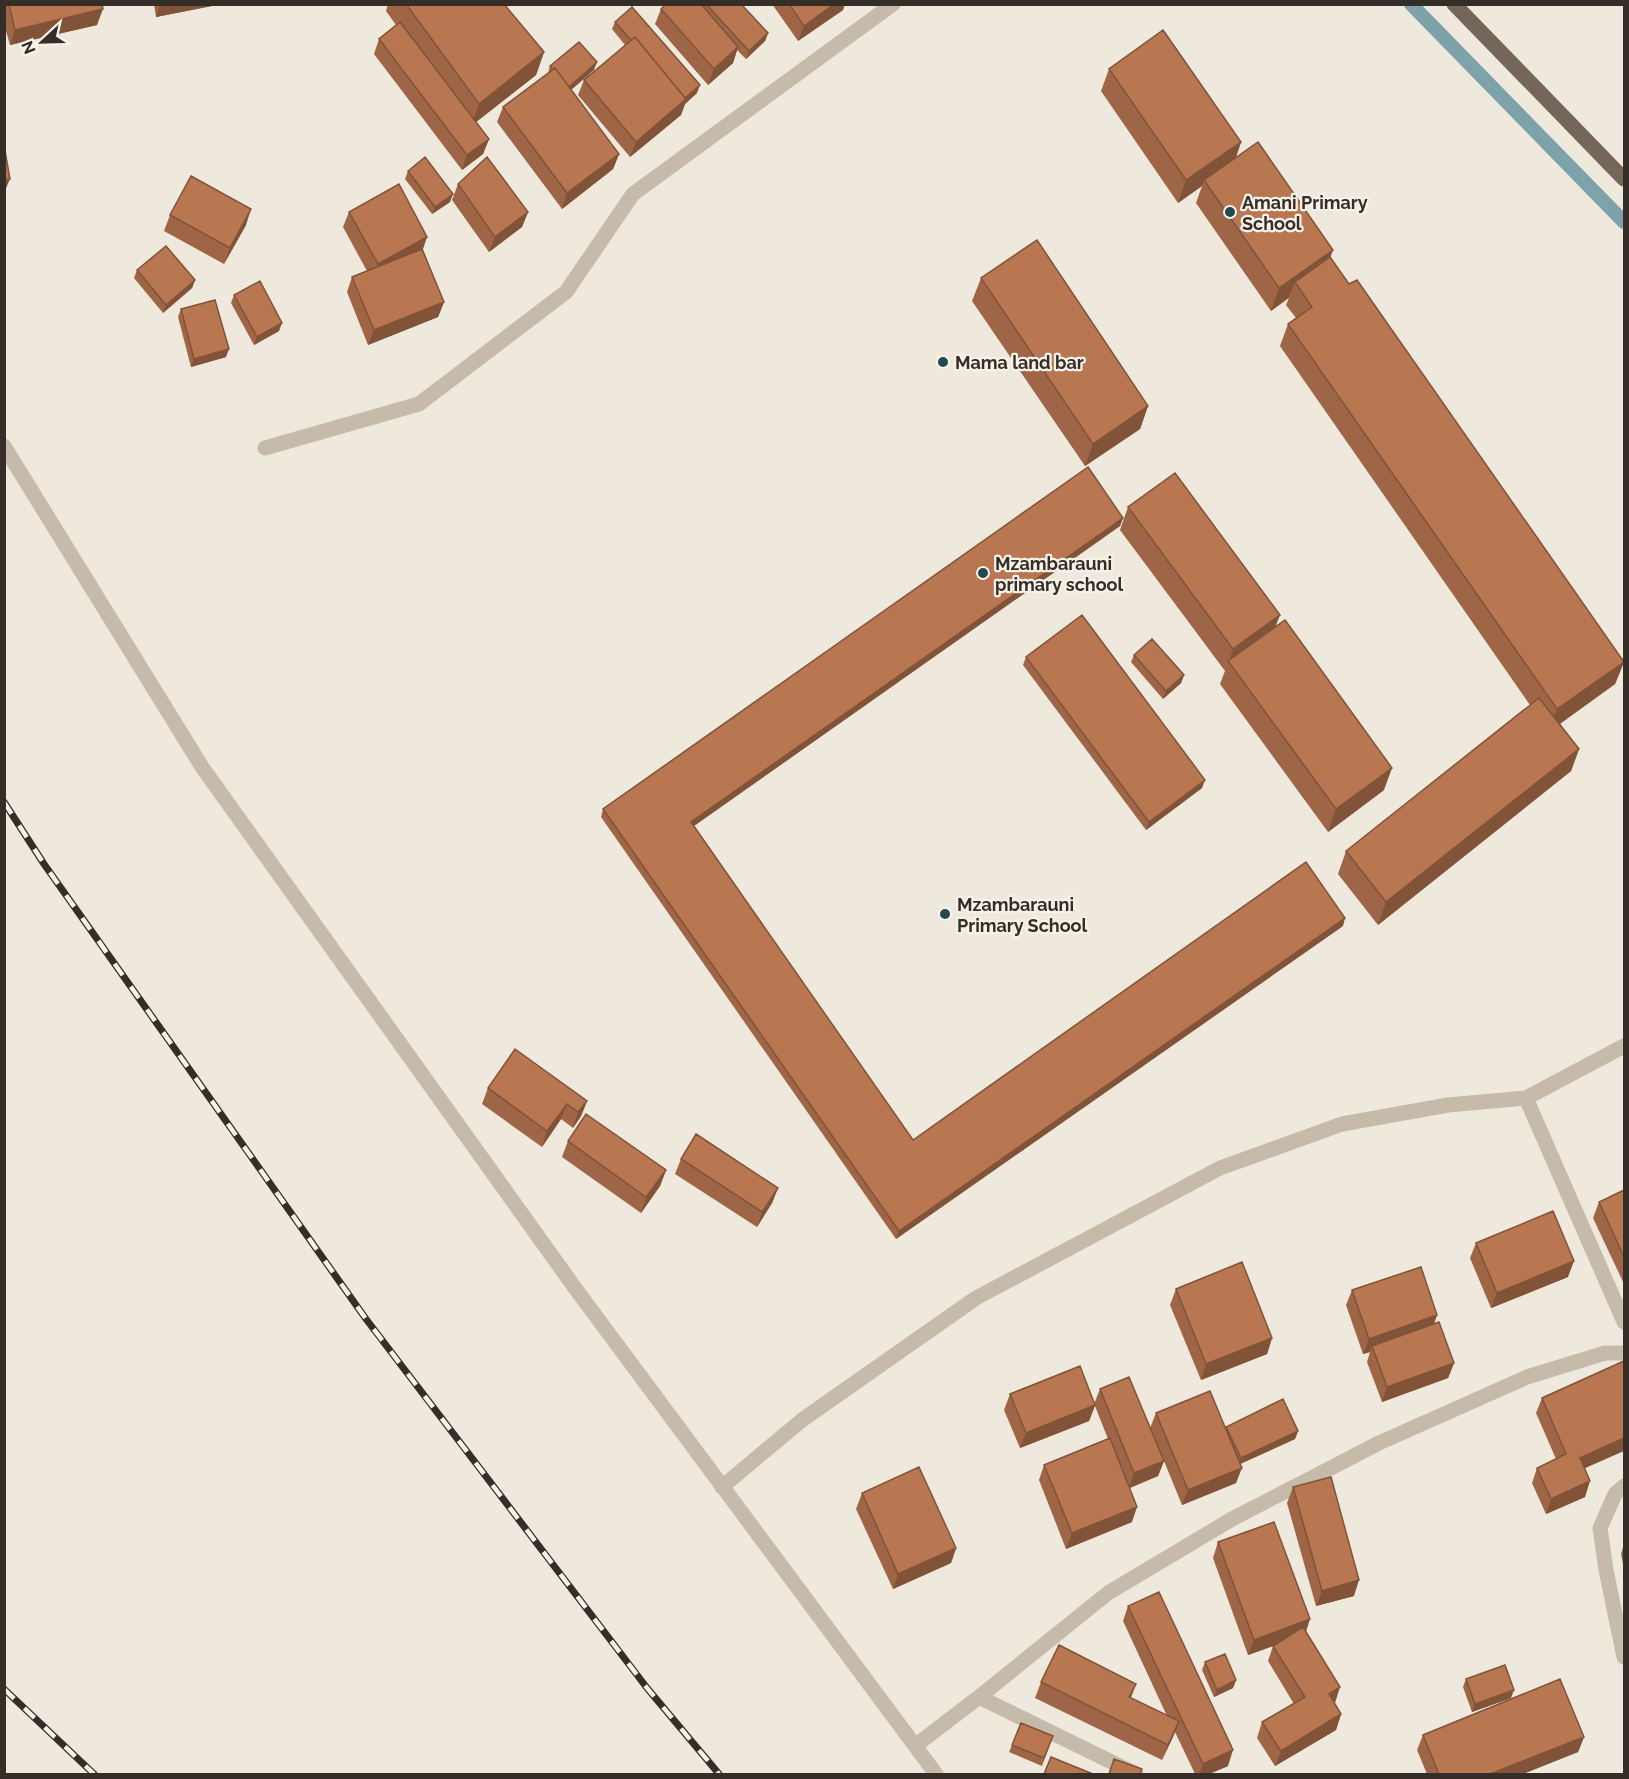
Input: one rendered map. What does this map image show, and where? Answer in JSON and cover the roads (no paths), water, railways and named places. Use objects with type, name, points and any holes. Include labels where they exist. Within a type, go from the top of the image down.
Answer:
[{"type":"main road","points":[[1454,4],[1624,179]]},
{"type":"street","points":[[265,448],[419,404],[566,292],[633,194],[893,4]]},
{"type":"street","points":[[4,446],[202,767],[575,1288],[936,1774]]},
{"type":"street","points":[[722,1487],[802,1420],[976,1298],[1220,1168],[1342,1124],[1448,1105],[1526,1098],[1624,1046]]},
{"type":"street","points":[[1526,1098],[1624,1322]]},
{"type":"street","points":[[915,1746],[1108,1593],[1232,1519],[1379,1443],[1527,1377],[1605,1353],[1624,1353]]},
{"type":"street","points":[[1624,1486],[1615,1494],[1600,1528],[1624,1657]]},
{"type":"street","points":[[979,1697],[1136,1774]]},
{"type":"waterway","points":[[1411,4],[1624,222]]},
{"type":"railway","points":[[4,802],[44,864],[366,1319],[647,1688],[719,1774]]},
{"type":"railway","points":[[4,1689],[94,1774]]},
{"type":"place","name":"Amani Primary School","points":[[1230,212]]},
{"type":"place","name":"Mama land bar","points":[[943,362]]},
{"type":"place","name":"Mzambarauni primary school","points":[[983,573]]},
{"type":"place","name":"Mzambarauni Primary School","points":[[945,914]]}]
